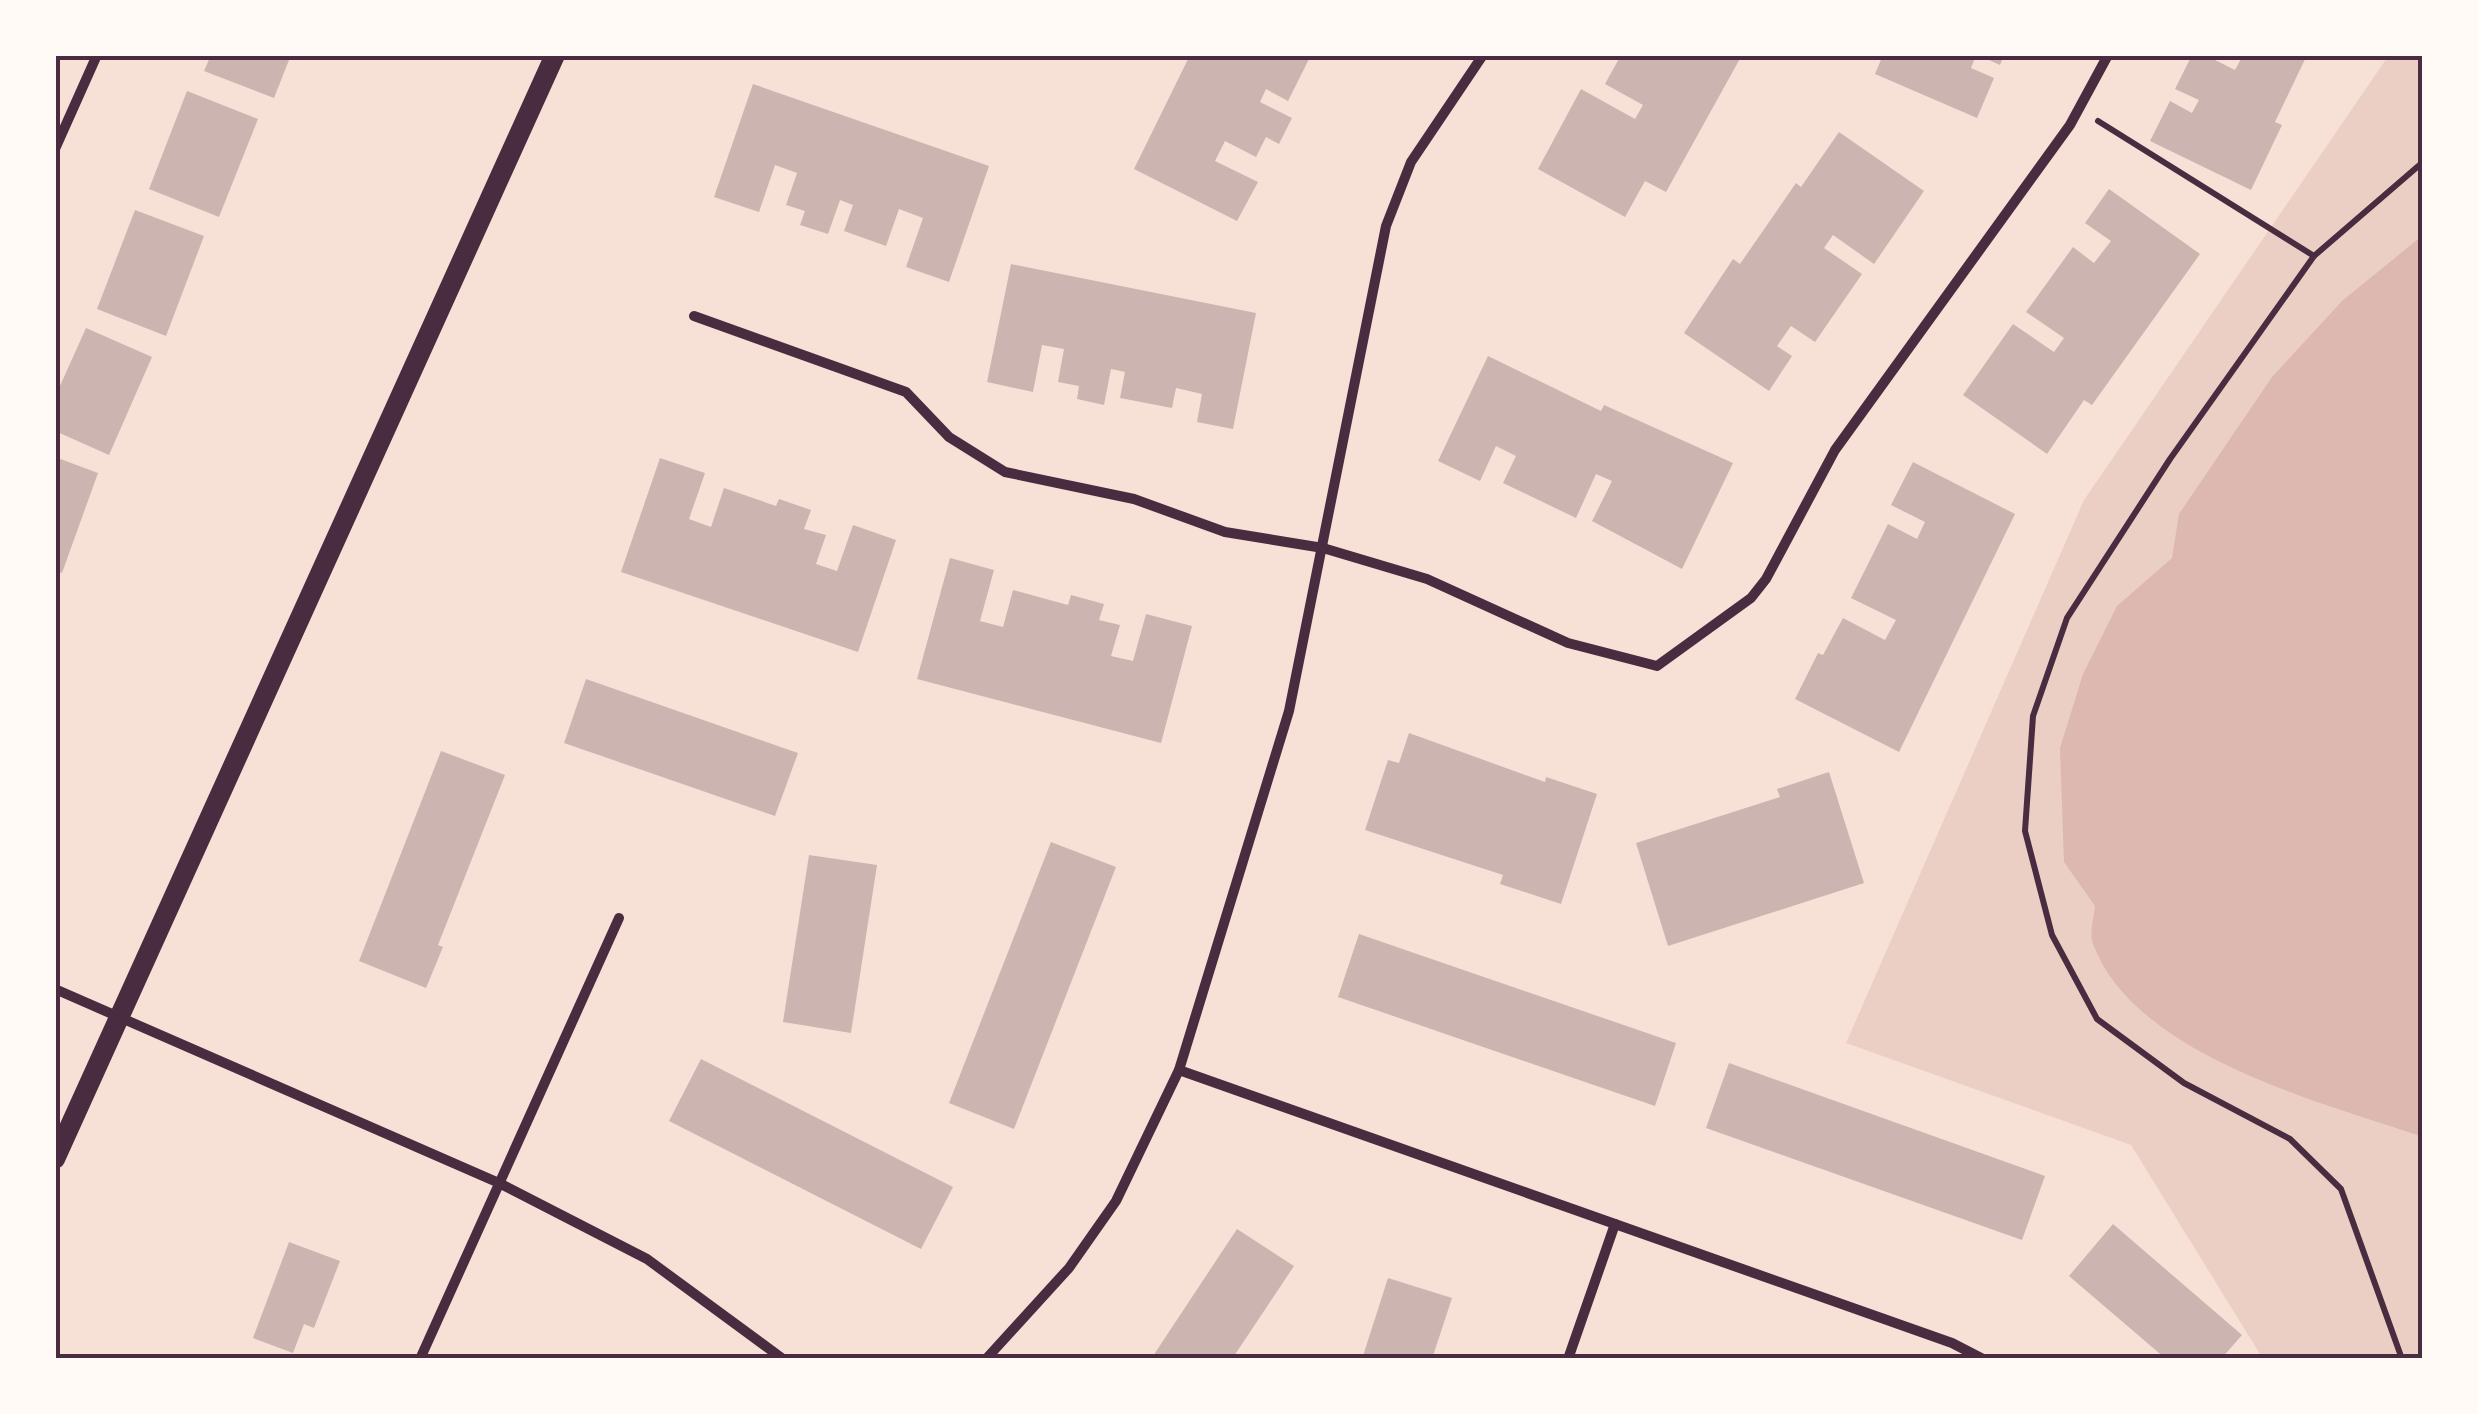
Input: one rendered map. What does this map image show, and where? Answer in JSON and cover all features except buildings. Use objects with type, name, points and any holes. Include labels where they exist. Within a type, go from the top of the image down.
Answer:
[{"type":"main road","points":[[55,1159],[555,55]]},
{"type":"street","points":[[55,149],[97,55]]},
{"type":"street","points":[[986,1359],[1070,1268],[1106,1214],[1136,1164],[1178,1070],[1289,711],[1386,226],[1411,162],[1483,55]]},
{"type":"street","points":[[694,316],[906,392],[949,437],[1005,472],[1134,499],[1225,532],[1323,548],[1427,579],[1568,644],[1657,666],[1751,598],[1766,579],[1835,450],[2080,111],[2108,55]]},
{"type":"street","points":[[420,1359],[619,918]]},
{"type":"street","points":[[55,989],[499,1183],[647,1258],[782,1359]]},
{"type":"street","points":[[1178,1070],[1952,1343],[1983,1359]]},
{"type":"street","points":[[1568,1359],[1615,1224]]},
{"type":"path","points":[[2080,111],[2314,256]]},
{"type":"path","points":[[2402,1359],[2341,1189],[2290,1140],[2184,1083],[2097,1018],[2052,935],[2025,831],[2033,716],[2066,618],[2170,459],[2314,256],[2423,162]]},
{"type":"shaded area","points":[[2389,55],[2423,55],[2423,1359],[2263,1359],[2131,1145],[1846,1043],[2084,500]]},
{"type":"shaded area","points":[[2423,235],[2423,1137],[2334,1108],[2236,1069],[2189,1045],[2148,1016],[2115,983],[2093,944],[2095,906],[2064,862],[2060,748],[2083,674],[2117,606],[2172,558],[2179,514],[2272,377],[2342,301]]}]
